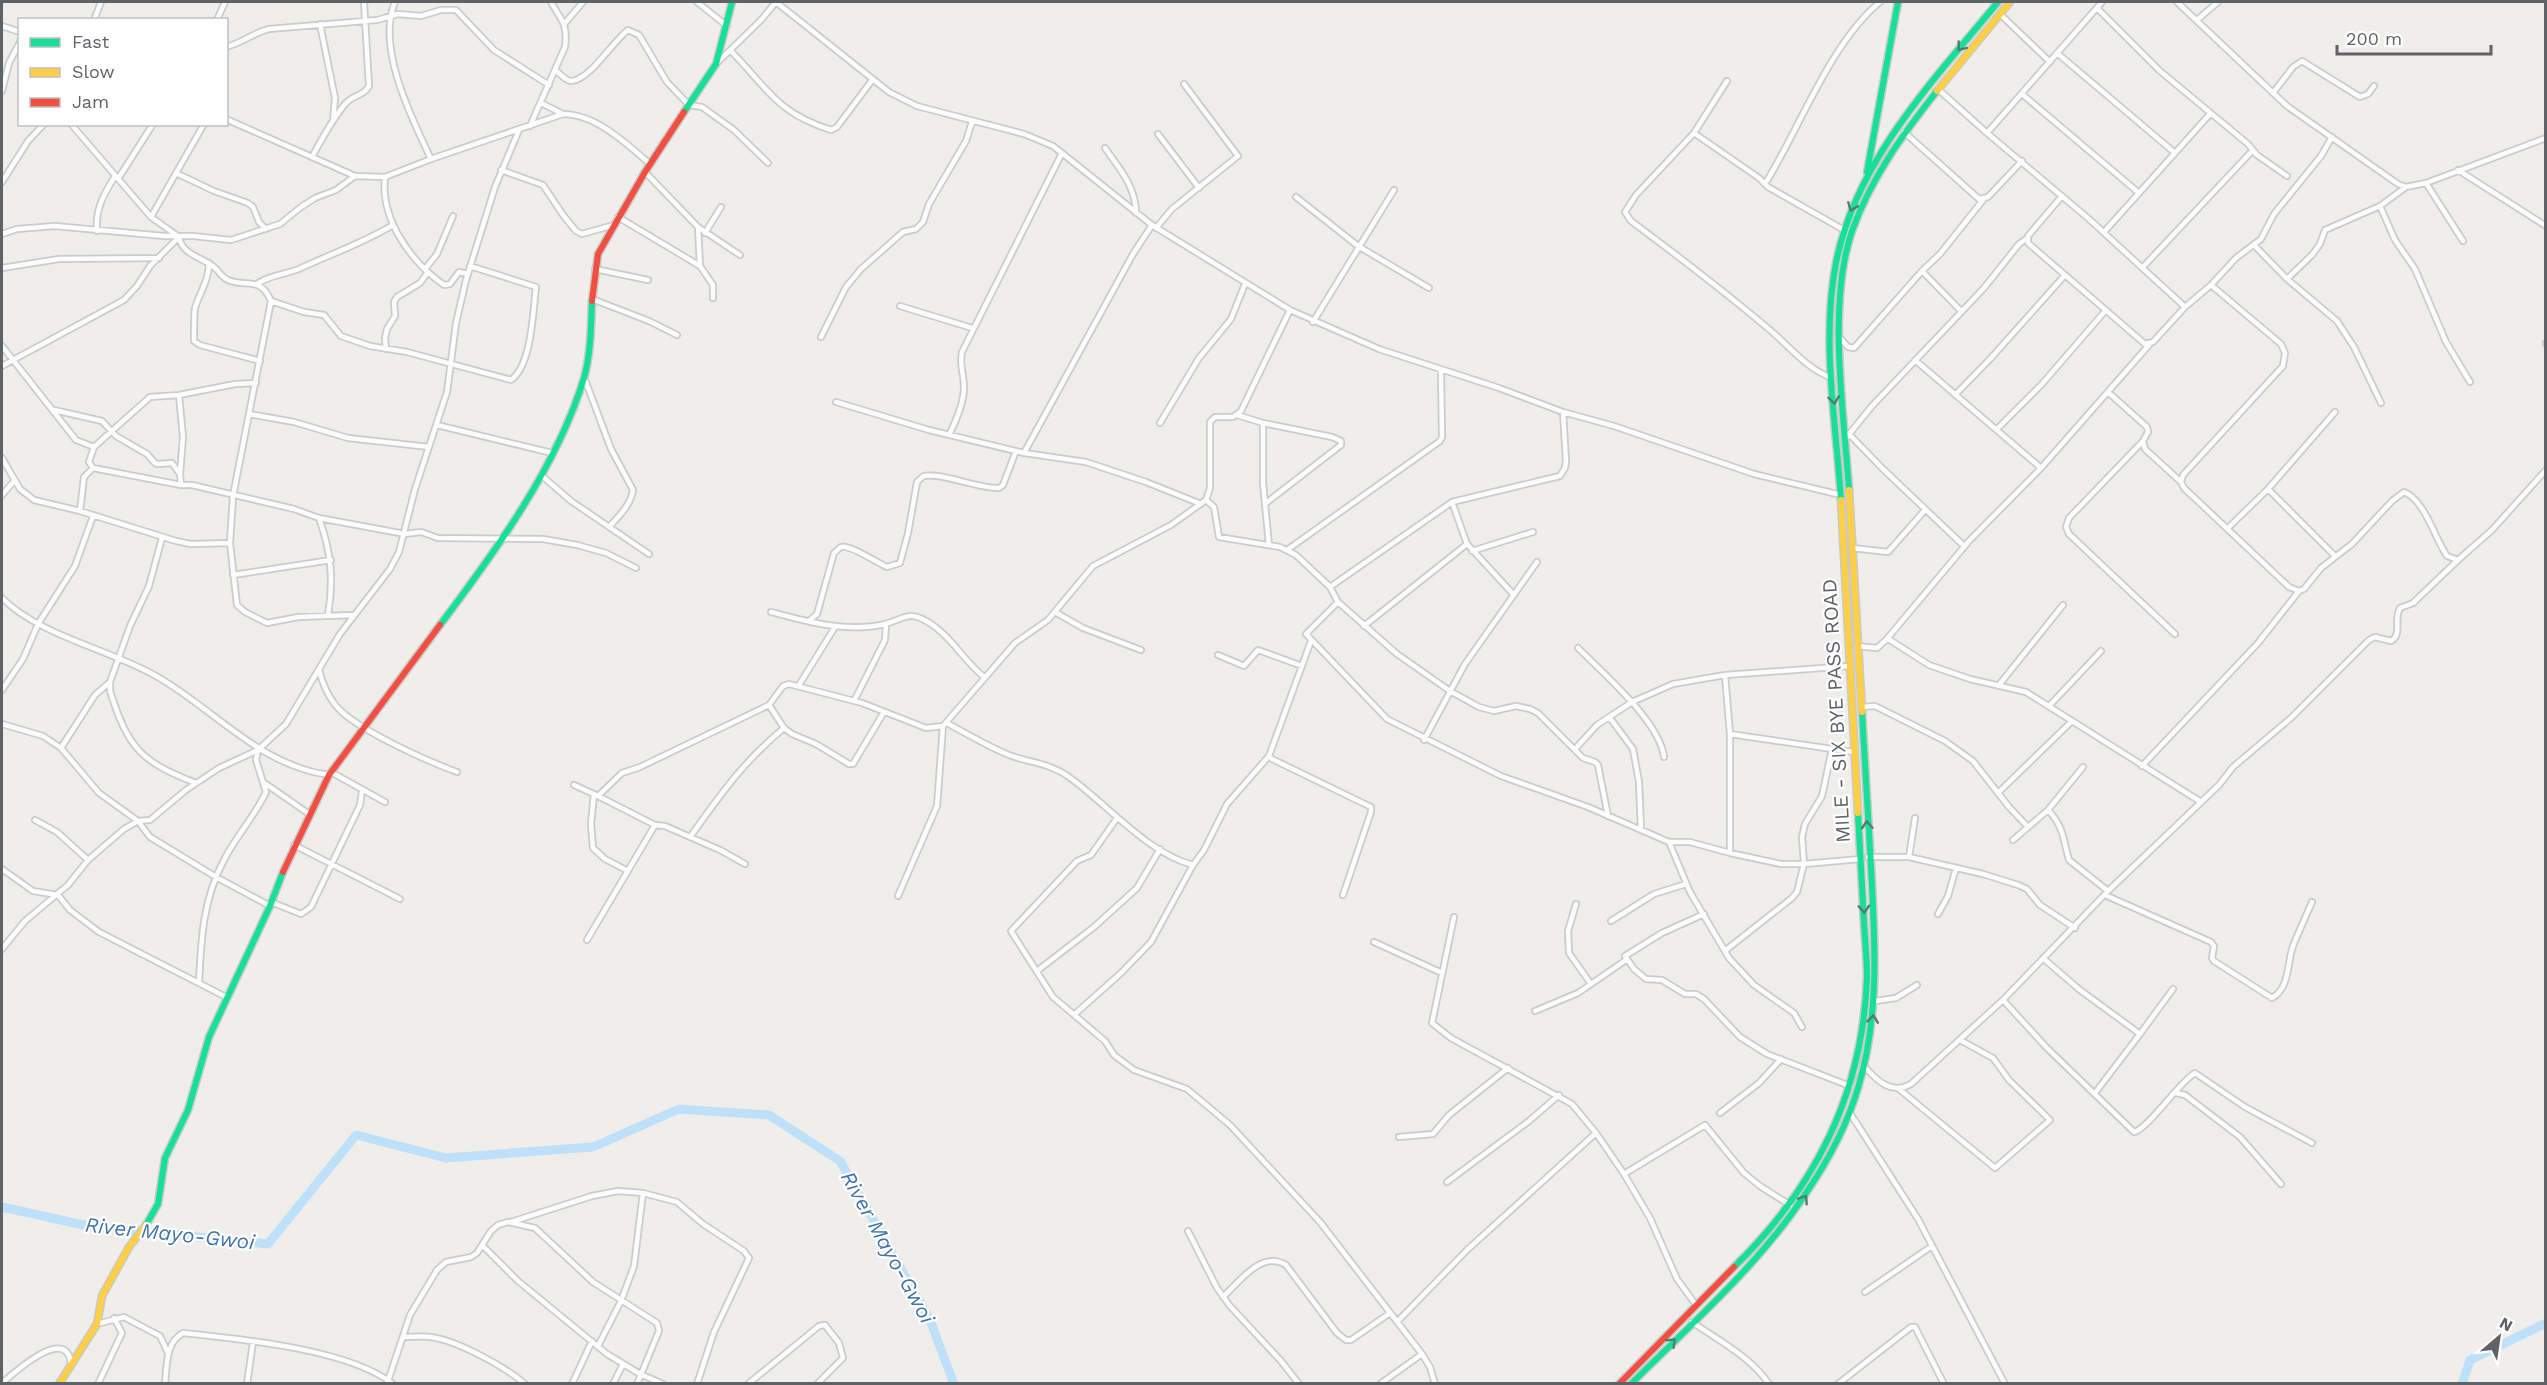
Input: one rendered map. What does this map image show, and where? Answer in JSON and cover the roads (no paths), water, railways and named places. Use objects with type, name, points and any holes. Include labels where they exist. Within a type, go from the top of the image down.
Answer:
[{"type":"street","points":[[95,18],[101,2]]},
{"type":"street","points":[[218,18],[225,2]]},
{"type":"street","points":[[312,157],[332,122],[348,101],[361,95],[369,86],[364,2]]},
{"type":"street","points":[[395,2],[390,15],[391,50],[412,117],[431,159]]},
{"type":"street","points":[[530,126],[565,47],[567,33],[565,23],[551,2]]},
{"type":"street","points":[[565,23],[584,2]]},
{"type":"street","points":[[697,2],[727,26]]},
{"type":"street","points":[[716,64],[732,2]]},
{"type":"street","points":[[59,1383],[97,1324],[102,1296],[129,1247],[151,1218],[158,1204],[165,1158],[188,1110],[204,1054],[226,997],[271,904],[294,845],[330,773],[505,537],[552,453],[584,377],[591,341],[592,300],[598,254],[645,172],[716,64],[731,51],[775,2],[889,92],[917,106],[1024,134],[1053,146],[1154,227],[1245,284],[1313,322],[1563,412],[1614,426],[1754,474],[1841,495]]},
{"type":"street","points":[[1766,184],[1786,152],[1835,57],[1880,2]]},
{"type":"street","points":[[1631,1383],[1773,1240],[1787,1222],[1831,1156],[1850,1113],[1864,1067],[1875,1001],[1876,950],[1840,338],[1841,287],[1852,232],[1862,203],[1898,2]]},
{"type":"street","name":"MILE - SIX BYE PASS ROAD","points":[[1619,1383],[1766,1234],[1790,1205],[1823,1152],[1838,1120],[1860,1051],[1867,995],[1841,495],[1832,378],[1831,310],[1836,262],[1844,230],[1866,175],[1904,120],[1998,2]]},
{"type":"street","points":[[1862,203],[1904,132],[2010,2]]},
{"type":"street","points":[[1987,133],[2102,2]]},
{"type":"street","points":[[2177,2],[2286,106],[2398,184],[2406,187]]},
{"type":"street","points":[[2197,20],[2218,2]]},
{"type":"street","points":[[2097,8],[2160,71],[2273,167],[2287,176]]},
{"type":"street","points":[[228,46],[239,44],[260,31],[364,21],[390,15],[421,16],[456,10],[494,50],[549,86]]},
{"type":"street","points":[[2000,14],[2050,62]]},
{"type":"street","points":[[320,24],[335,98],[332,122]]},
{"type":"street","points":[[2,26],[18,31]]},
{"type":"street","points":[[555,70],[568,80],[573,80],[592,69],[618,38],[628,30],[634,30],[639,34],[667,82],[689,105],[702,107],[734,130],[768,163]]},
{"type":"street","points":[[2,91],[9,63],[18,46]]},
{"type":"street","points":[[731,51],[777,103],[805,121],[831,130],[837,128],[873,79]]},
{"type":"street","points":[[2057,53],[2175,153]]},
{"type":"street","points":[[2273,93],[2293,67],[2302,61],[2360,97],[2368,94],[2374,86]]},
{"type":"street","points":[[1727,81],[1694,133],[1626,208],[1626,216],[1770,330],[1809,366],[1832,378]]},
{"type":"street","points":[[1024,453],[1132,254],[1172,208],[1238,156],[1184,84]]},
{"type":"street","points":[[1939,90],[2104,232],[2184,307]]},
{"type":"street","points":[[2022,94],[2139,193]]},
{"type":"street","points":[[541,103],[563,114]]},
{"type":"street","points":[[228,120],[355,176],[385,177],[563,114],[574,114],[623,140],[650,165]]},
{"type":"street","points":[[2104,232],[2210,114]]},
{"type":"street","points":[[821,337],[837,302],[853,278],[903,232],[916,229],[923,222],[930,204],[966,141],[972,122]]},
{"type":"street","points":[[2,182],[28,141],[42,126]]},
{"type":"street","points":[[73,126],[151,217],[179,237],[180,243],[188,251],[209,263],[226,279],[257,284],[265,289],[271,301],[233,496],[230,543],[233,575],[240,609],[263,621],[354,615]]},
{"type":"street","points":[[97,231],[96,220],[102,199],[152,126]]},
{"type":"street","points":[[151,217],[203,126]]},
{"type":"street","points":[[2,949],[26,921],[58,895],[88,860],[124,829],[138,821],[150,820],[196,783],[235,759],[258,750],[286,724],[354,615],[390,568],[405,534],[415,489],[447,392],[456,323],[470,266],[501,170],[519,130]]},
{"type":"street","points":[[1904,132],[1975,196],[1983,200]]},
{"type":"street","points":[[1694,133],[1766,184],[1768,188],[1844,230]]},
{"type":"street","points":[[1158,134],[1199,188]]},
{"type":"street","points":[[1857,646],[1877,648],[1886,640],[1964,546],[2041,468],[2184,307],[2211,285],[2236,258],[2261,240],[2274,214],[2321,156],[2332,137]]},
{"type":"street","points":[[2287,279],[2312,255],[2320,244],[2325,230],[2380,206],[2406,187],[2426,183],[2546,138]]},
{"type":"street","points":[[1105,148],[1131,187],[1136,199],[1136,213]]},
{"type":"street","points":[[2143,267],[2253,150]]},
{"type":"street","points":[[950,435],[964,388],[960,362],[962,352],[972,328],[1006,267],[1062,153]]},
{"type":"street","points":[[1840,338],[1848,347],[1854,348],[1922,271],[1940,254],[1983,200],[2022,161]]},
{"type":"street","points":[[501,170],[543,185],[563,215],[576,231],[582,234],[614,225]]},
{"type":"street","points":[[2458,170],[2546,226]]},
{"type":"street","points":[[645,172],[698,227],[740,255]]},
{"type":"street","points":[[176,173],[214,191],[248,203],[253,207],[266,230]]},
{"type":"street","points":[[2,234],[55,226],[231,240],[280,224],[315,198],[346,184],[355,176]]},
{"type":"street","points":[[385,177],[385,203],[393,225],[426,271],[444,285],[450,284],[459,272],[468,274]]},
{"type":"street","points":[[2426,183],[2463,241]]},
{"type":"street","points":[[1313,322],[1394,190]]},
{"type":"street","points":[[1847,436],[1984,288],[2062,196]]},
{"type":"street","points":[[1296,197],[1358,246],[1429,288]]},
{"type":"street","points":[[2380,206],[2395,240],[2415,269],[2446,342],[2470,382]]},
{"type":"street","points":[[705,233],[721,207]]},
{"type":"street","points":[[386,349],[387,329],[395,316],[394,302],[397,297],[420,283],[437,254],[453,216]]},
{"type":"street","points":[[618,216],[700,266],[713,285],[713,298]]},
{"type":"street","points":[[257,284],[273,275],[300,269],[310,262],[352,248],[393,225]]},
{"type":"street","points":[[698,227],[700,266]]},
{"type":"street","points":[[2,366],[124,300],[179,237]]},
{"type":"street","points":[[2026,239],[2145,344],[2149,345]]},
{"type":"street","points":[[2254,245],[2287,279],[2337,321],[2354,347],[2381,403]]},
{"type":"street","points":[[2,268],[59,259],[159,258]]},
{"type":"street","points":[[209,263],[209,275],[194,310],[196,323],[194,341],[200,345],[260,361]]},
{"type":"street","points":[[271,301],[304,312],[322,314],[341,336],[511,380],[516,376],[524,361],[530,338],[537,287],[470,266]]},
{"type":"street","points":[[595,269],[648,280]]},
{"type":"street","points":[[1922,271],[1961,311]]},
{"type":"street","points":[[1955,395],[2065,274]]},
{"type":"street","points":[[1160,423],[1199,358],[1231,319],[1245,284]]},
{"type":"street","points":[[2181,482],[2183,475],[2274,378],[2283,366],[2285,358],[2281,344],[2211,285]]},
{"type":"street","points":[[592,300],[629,312],[677,335]]},
{"type":"street","points":[[900,306],[972,328]]},
{"type":"street","points":[[1237,415],[1290,310]]},
{"type":"street","points":[[1997,429],[2042,384],[2106,310]]},
{"type":"street","points":[[2,346],[76,440],[94,447]]},
{"type":"street","points":[[1915,360],[2041,468]]},
{"type":"street","points":[[1287,550],[1440,441],[1442,437],[1442,370]]},
{"type":"street","points":[[584,377],[611,449],[633,490],[626,507],[609,527]]},
{"type":"street","points":[[256,383],[236,384],[179,395],[150,397],[94,447],[89,462],[93,468],[181,485],[192,485],[294,509],[319,518],[405,534],[421,532],[438,538],[543,538],[606,553],[636,568]]},
{"type":"street","points":[[2109,393],[2147,427],[2148,432],[2143,441],[2069,518],[2066,527],[2069,534],[2175,634]]},
{"type":"street","points":[[179,395],[183,437],[181,485]]},
{"type":"street","points":[[836,402],[950,435],[1024,453],[1086,462],[1201,504]]},
{"type":"street","points":[[54,410],[102,420],[111,432],[147,454],[158,464],[172,463],[180,474]]},
{"type":"street","points":[[1330,587],[1452,502],[1560,476],[1566,461],[1563,412]]},
{"type":"street","points":[[2228,528],[2268,489],[2335,412]]},
{"type":"street","points":[[249,414],[294,422],[348,438],[429,447]]},
{"type":"street","points":[[898,896],[937,806],[945,725],[1015,643],[1055,612],[1093,566],[1171,525],[1206,500],[1210,488],[1210,422],[1215,417],[1237,415],[1263,423],[1332,437],[1342,443],[1266,503]]},
{"type":"street","points":[[1263,423],[1263,483],[1269,545]]},
{"type":"street","points":[[437,425],[552,453]]},
{"type":"street","points":[[1847,436],[1964,546]]},
{"type":"street","points":[[2143,441],[2145,449],[2181,482],[2184,488],[2289,587],[2299,591]]},
{"type":"street","points":[[809,621],[818,614],[834,554],[840,547],[846,546],[854,549],[887,567],[900,563],[917,482],[922,477],[933,476],[989,489],[999,488],[1003,485],[1016,451]]},
{"type":"street","points":[[2,458],[27,496],[34,500],[80,511],[162,538],[191,544],[230,543]]},
{"type":"street","points":[[80,511],[84,477],[93,468]]},
{"type":"street","points":[[1899,1089],[1911,1084],[2003,1000],[2107,893],[2201,802],[2233,767],[2292,717],[2369,640],[2375,637],[2391,641],[2395,639],[2397,635],[2396,615],[2400,608],[2413,603],[2464,557],[2492,530],[2546,470]]},
{"type":"street","points":[[541,475],[571,501],[648,554]]},
{"type":"street","points":[[2,495],[15,480]]},
{"type":"street","points":[[2268,489],[2336,556]]},
{"type":"street","points":[[2142,766],[2258,643],[2299,591],[2304,589],[2321,568],[2352,544],[2392,501],[2404,492],[2412,496],[2422,510],[2437,533],[2447,556],[2458,560]]},
{"type":"street","points":[[1206,500],[1214,507],[1219,537],[1287,550],[1330,587],[1338,602],[1364,626],[1397,654],[1450,691],[1488,711],[1516,706],[1538,713],[1583,758],[1598,765],[1608,816]]},
{"type":"street","points":[[1452,502],[1467,544],[1514,595]]},
{"type":"street","points":[[1852,549],[1888,552],[1925,510]]},
{"type":"street","points":[[2,690],[23,659],[38,624],[75,566],[93,516]]},
{"type":"street","points":[[319,518],[331,560],[332,582],[328,615]]},
{"type":"street","points":[[1473,551],[1533,532]]},
{"type":"street","points":[[162,538],[149,586],[130,626],[110,682],[112,699],[132,744],[143,757],[160,768],[196,783]]},
{"type":"street","points":[[1364,626],[1467,544]]},
{"type":"street","points":[[233,575],[331,560]]},
{"type":"street","points":[[1424,740],[1465,664],[1537,562]]},
{"type":"street","points":[[2,598],[21,615],[38,624],[118,657],[156,676],[180,691],[258,750],[297,769],[330,773],[385,802]]},
{"type":"street","points":[[1338,602],[1306,634],[1380,714],[1424,740],[1530,788],[1608,816],[1669,842],[1690,842],[1780,864],[1861,859]]},
{"type":"street","points":[[1999,685],[2063,605]]},
{"type":"street","points":[[771,612],[850,629],[886,624],[907,615],[929,622],[984,677]]},
{"type":"street","points":[[1055,612],[1083,628],[1141,650]]},
{"type":"street","points":[[854,701],[885,640],[886,624]]},
{"type":"street","points":[[1848,625],[1856,624]]},
{"type":"street","points":[[800,685],[835,627]]},
{"type":"street","points":[[1886,640],[1890,640],[1929,665],[1970,679],[2026,692],[2201,802]]},
{"type":"street","points":[[1074,1014],[1121,973],[1151,942],[1193,865],[1204,850],[1227,804],[1269,756],[1311,641]]},
{"type":"street","points":[[1578,648],[1632,702],[1657,734],[1662,743],[1664,757]]},
{"type":"street","points":[[1218,655],[1244,666],[1258,650],[1302,666]]},
{"type":"street","points":[[2050,705],[2101,651]]},
{"type":"street","points":[[1575,749],[1597,725],[1632,702],[1673,684],[1725,675],[1850,666]]},
{"type":"street","points":[[319,670],[323,684],[335,704],[363,726],[438,765],[457,772]]},
{"type":"street","points":[[1725,675],[1730,734],[1730,853]]},
{"type":"street","points":[[61,748],[95,695],[110,682]]},
{"type":"street","points":[[628,871],[605,859],[593,848],[591,824],[596,795],[622,773],[640,767],[769,705],[783,686],[789,684],[800,685],[816,693],[854,701],[926,728],[945,725],[1010,755],[1053,767],[1160,849],[1180,862],[1193,865]]},
{"type":"street","points":[[769,705],[784,728],[853,764],[884,712]]},
{"type":"street","points":[[1861,707],[1875,706],[1945,741],[1973,761],[2028,827]]},
{"type":"street","points":[[1610,718],[1634,748],[1639,782],[1641,830]]},
{"type":"street","points":[[1998,793],[2072,722]]},
{"type":"street","points":[[2,724],[43,736],[61,748],[99,793],[138,821],[150,837],[216,877],[295,913],[306,913],[311,908],[360,805],[362,790]]},
{"type":"street","points":[[690,837],[754,753],[784,728]]},
{"type":"street","points":[[1730,734],[1854,752]]},
{"type":"street","points":[[1726,950],[1797,892],[1804,864],[1802,837],[1805,824],[1822,796],[1832,748]]},
{"type":"street","points":[[199,983],[202,923],[210,890],[224,859],[266,792],[256,760],[258,750]]},
{"type":"street","points":[[1269,756],[1371,807],[1343,895]]},
{"type":"street","points":[[2013,840],[2048,810],[2083,767]]},
{"type":"street","points":[[263,782],[309,814]]},
{"type":"street","points":[[574,785],[655,825],[665,826],[720,850],[744,864]]},
{"type":"street","points":[[2048,810],[2058,821],[2069,860],[2107,893],[2211,942],[2214,946],[2212,958],[2214,961],[2272,998],[2276,996],[2285,982],[2293,948],[2312,902]]},
{"type":"street","points":[[1117,818],[1090,855],[1077,861],[1011,931],[1058,1003],[1105,1041],[1114,1055],[1134,1070],[1187,1089],[1230,1125],[1320,1222],[1422,1354],[1430,1366],[1435,1383]]},
{"type":"street","points":[[1909,857],[1915,818]]},
{"type":"street","points":[[35,820],[57,832],[88,860]]},
{"type":"street","points":[[587,940],[655,825]]},
{"type":"street","points":[[1669,842],[1686,884],[1739,971],[1772,999],[1794,1013],[1802,1027]]},
{"type":"street","points":[[294,845],[400,899]]},
{"type":"street","points":[[1038,971],[1108,915],[1137,888],[1160,849]]},
{"type":"street","points":[[1869,857],[1909,857],[1983,874],[2027,889],[2040,905],[2075,928]]},
{"type":"street","points":[[1938,914],[1948,896],[1956,868]]},
{"type":"street","points":[[2,869],[33,891],[52,896],[58,895]]},
{"type":"street","points":[[1611,921],[1654,894],[1686,884]]},
{"type":"street","points":[[58,895],[70,910],[99,932],[226,997]]},
{"type":"street","points":[[1576,903],[1568,932],[1569,953],[1591,984]]},
{"type":"street","points":[[1704,914],[1662,933],[1624,956],[1626,960],[1646,979],[1662,980],[1685,994],[1696,994],[1704,999],[1740,1037],[1767,1054],[1850,1086]]},
{"type":"street","points":[[1454,917],[1432,1023],[1450,1038],[1572,1104],[1596,1133],[1624,1174],[1650,1218],[1677,1279],[1696,1305]]},
{"type":"street","points":[[1374,942],[1442,973]]},
{"type":"street","points":[[2044,959],[2080,990],[2140,1034]]},
{"type":"street","points":[[1535,1011],[1578,993],[1626,960]]},
{"type":"street","points":[[1875,1001],[1896,998],[1917,985]]},
{"type":"street","points":[[2095,1093],[2173,989]]},
{"type":"street","points":[[2003,1000],[2046,1047],[2128,1127],[2137,1132],[2195,1073],[2245,1107],[2312,1143]]},
{"type":"street","points":[[1864,1067],[1882,1084],[1899,1089],[1995,1168],[2050,1120],[2008,1080],[1993,1058],[1960,1040]]},
{"type":"street","points":[[1720,1113],[1759,1083],[1781,1059]]},
{"type":"street","points":[[1399,1137],[1433,1134],[1449,1115],[1508,1068]]},
{"type":"street","points":[[2176,1093],[2185,1095],[2240,1137],[2281,1184]]},
{"type":"street","points":[[1447,1182],[1529,1121],[1559,1095]]},
{"type":"street","points":[[1850,1113],[1918,1219],[2005,1383]]},
{"type":"street","points":[[1624,1174],[1705,1125],[1744,1173],[1790,1205]]},
{"type":"street","points":[[1397,1322],[1467,1250],[1596,1133]]},
{"type":"street","points":[[387,1381],[410,1315],[437,1270],[446,1262],[471,1257],[498,1225],[592,1196],[618,1191],[676,1202],[703,1224],[744,1251],[749,1258],[714,1332],[697,1383]]},
{"type":"street","points":[[598,1346],[621,1301],[634,1266],[643,1194]]},
{"type":"street","points":[[508,1222],[535,1228],[593,1282],[657,1323],[659,1331],[637,1383]]},
{"type":"street","points":[[1188,1231],[1223,1297],[1299,1383]]},
{"type":"street","points":[[482,1245],[518,1281],[598,1346],[640,1374],[663,1383]]},
{"type":"street","points":[[1865,1292],[1932,1246]]},
{"type":"street","points":[[1223,1297],[1259,1264],[1279,1260],[1286,1265],[1337,1333],[1346,1340],[1351,1340],[1390,1313]]},
{"type":"street","points":[[97,1324],[114,1317],[124,1317],[160,1336],[168,1353]]},
{"type":"street","points":[[98,1383],[122,1333],[114,1317]]},
{"type":"street","points":[[1692,1322],[1747,1361],[1762,1373],[1769,1383]]},
{"type":"street","points":[[748,1383],[819,1326],[825,1325],[839,1342],[843,1358],[817,1383]]},
{"type":"street","points":[[1838,1383],[1911,1327],[1915,1327],[1919,1332],[1944,1383]]},
{"type":"street","points":[[165,1383],[168,1353],[173,1341],[183,1333],[253,1342],[347,1360],[368,1368],[393,1383]]},
{"type":"street","points":[[403,1337],[433,1338],[506,1369],[525,1383]]},
{"type":"street","points":[[572,1383],[592,1341]]},
{"type":"street","points":[[247,1383],[253,1342]]},
{"type":"street","points":[[2,1383],[48,1349],[58,1348],[66,1351],[71,1365]]},
{"type":"street","points":[[1380,1383],[1422,1354]]},
{"type":"street","points":[[613,1383],[623,1364]]},
{"type":"street","points":[[1636,1378],[1642,1383]]},
{"type":"waterway","name":"River Mayo-Gwoi","points":[[2,1207],[88,1226],[268,1244],[356,1135],[446,1158],[593,1147],[679,1109],[769,1115],[840,1161],[930,1320],[954,1384]]},
{"type":"waterway","name":"River Mayo-Gwoi","points":[[2462,1384],[2470,1360],[2546,1323]]}]
